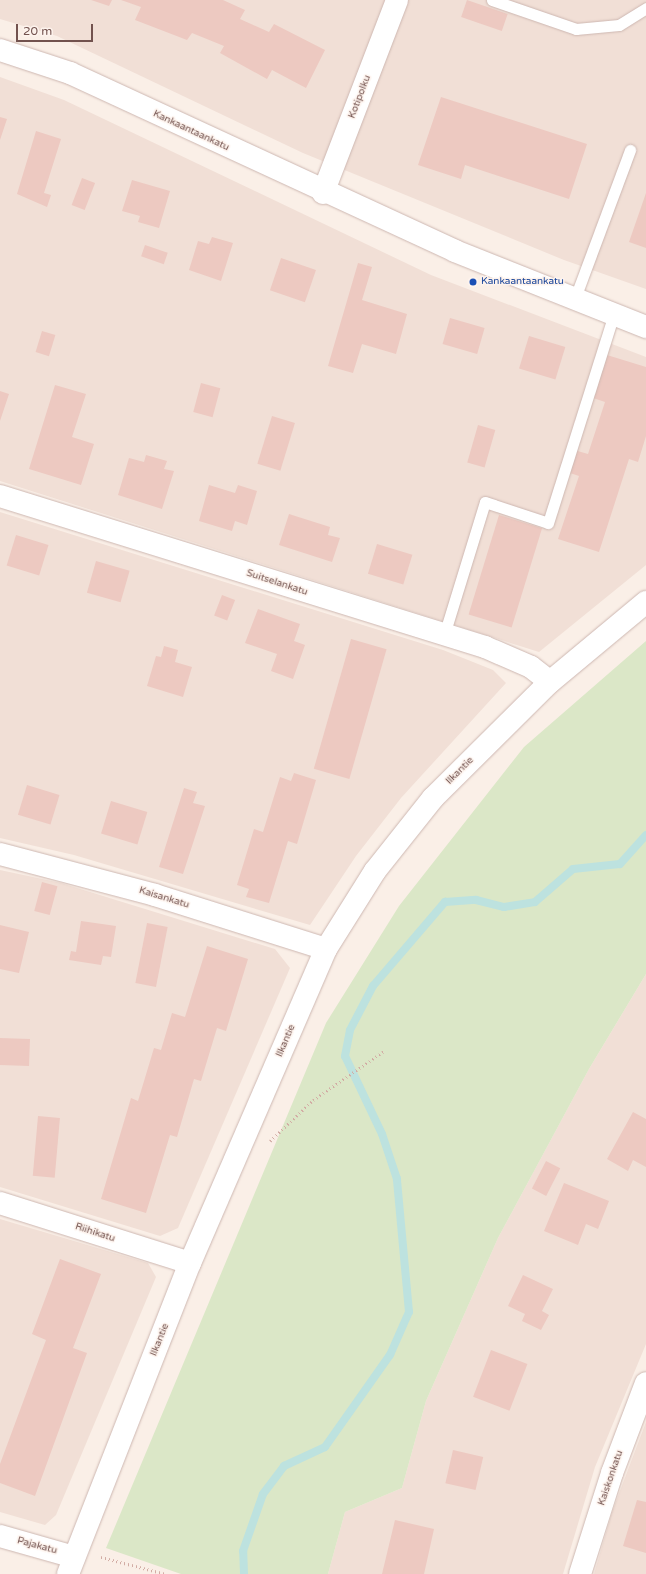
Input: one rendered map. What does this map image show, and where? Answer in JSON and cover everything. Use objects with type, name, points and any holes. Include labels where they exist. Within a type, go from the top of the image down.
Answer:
[{"type":"street","name":"Kotipolku","points":[[323,193],[397,0]]},
{"type":"street","name":"Kankaantaankatu","points":[[0,50],[70,73],[323,193],[455,251],[646,327]]},
{"type":"street","name":"Suitselankatu","points":[[0,496],[444,635],[531,667],[550,682]]},
{"type":"street","name":"Ilkantie","points":[[71,1565],[190,1263],[326,950],[375,871],[433,798],[550,682],[646,602]]},
{"type":"street","name":"Kaisankatu","points":[[0,854],[156,895],[326,950]]},
{"type":"street","name":"Riihikatu","points":[[0,1203],[190,1263]]},
{"type":"street","name":"Kaiskonkatu","points":[[580,1574],[612,1473],[646,1383]]},
{"type":"street","name":"Pajakatu","points":[[0,1536],[71,1565]]},
{"type":"lane","points":[[492,0],[576,29],[619,26],[646,8]]},
{"type":"lane","points":[[575,298],[630,150]]},
{"type":"lane","points":[[444,635],[485,502],[548,523],[614,314]]},
{"type":"path","points":[[266,1145],[313,1100],[384,1051]]},
{"type":"path","points":[[97,1556],[166,1574]]},
{"type":"shaded area","points":[[0,0],[646,0],[646,289],[564,260],[303,153],[57,36],[0,19]]},
{"type":"shaded area","points":[[0,77],[64,100],[431,275],[646,357],[646,565],[539,652],[0,481]]},
{"type":"shaded area","points":[[0,512],[443,650],[493,670],[506,683],[401,798],[356,856],[310,925],[74,855],[0,838]]},
{"type":"shaded area","points":[[0,870],[61,883],[275,949],[290,968],[178,1228],[160,1236],[0,1187]]},
{"type":"shaded area","points":[[646,974],[646,1344],[595,1467],[563,1574],[328,1574],[345,1512],[402,1488],[426,1401],[498,1238],[589,1069]]},
{"type":"shaded area","points":[[0,1219],[148,1263],[156,1277],[56,1515],[45,1525],[0,1512]]},
{"type":"shaded area","points":[[646,1422],[646,1574],[594,1574],[612,1512]]},
{"type":"green space","points":[[646,641],[646,974],[589,1069],[498,1238],[426,1401],[402,1488],[345,1512],[328,1574],[181,1574],[106,1548],[326,1023],[399,906],[524,747]]},
{"type":"building","points":[[91,0],[112,0],[109,6]]},
{"type":"building","points":[[121,0],[223,0],[245,10],[240,19],[269,32],[274,24],[325,50],[306,88],[272,70],[267,79],[220,53],[224,46],[192,33],[187,40],[135,20],[141,7]]},
{"type":"building","points":[[467,0],[508,14],[502,31],[461,17]]},
{"type":"building","points":[[441,97],[587,144],[569,199],[465,165],[461,179],[418,165]]},
{"type":"building","points":[[0,117],[7,119],[0,140]]},
{"type":"building","points":[[36,131],[61,139],[44,193],[51,195],[47,207],[17,194]]},
{"type":"building","points":[[82,178],[95,183],[85,210],[72,205]]},
{"type":"building","points":[[132,180],[170,191],[159,228],[138,222],[140,216],[122,211]]},
{"type":"building","points":[[646,193],[646,248],[629,242]]},
{"type":"building","points":[[212,237],[233,243],[221,281],[189,270],[198,241],[209,244]]},
{"type":"building","points":[[145,245],[168,253],[164,264],[141,256]]},
{"type":"building","points":[[281,258],[316,270],[305,302],[270,290]]},
{"type":"building","points":[[358,263],[372,267],[362,300],[407,314],[396,354],[362,344],[353,373],[328,366]]},
{"type":"building","points":[[450,318],[485,328],[477,354],[443,344]]},
{"type":"building","points":[[42,331],[55,335],[49,356],[36,352]]},
{"type":"building","points":[[529,336],[565,347],[555,380],[519,369]]},
{"type":"building","points":[[607,355],[646,367],[646,436],[638,462],[629,459],[599,552],[558,539],[579,476],[567,472],[574,450],[588,454],[605,402],[593,398]]},
{"type":"building","points":[[201,383],[220,388],[213,417],[193,412]]},
{"type":"building","points":[[55,385],[86,394],[72,437],[94,444],[81,485],[29,469]]},
{"type":"building","points":[[0,391],[9,394],[0,421]]},
{"type":"building","points":[[272,416],[295,423],[280,471],[257,464]]},
{"type":"building","points":[[478,425],[495,430],[485,467],[467,462]]},
{"type":"building","points":[[146,455],[167,461],[164,469],[174,471],[162,509],[118,495],[129,458],[144,462]]},
{"type":"building","points":[[209,485],[235,493],[238,485],[257,491],[247,525],[235,521],[232,531],[199,521]]},
{"type":"building","points":[[289,514],[330,527],[328,535],[340,538],[332,562],[279,545]]},
{"type":"building","points":[[499,515],[542,528],[512,628],[469,614]]},
{"type":"building","points":[[16,535],[49,545],[39,576],[7,566]]},
{"type":"building","points":[[377,544],[412,555],[403,584],[368,574]]},
{"type":"building","points":[[96,561],[130,571],[121,602],[87,593]]},
{"type":"building","points":[[222,595],[235,600],[227,621],[214,616]]},
{"type":"building","points":[[258,609],[300,624],[294,641],[305,645],[293,679],[271,671],[277,654],[245,643]]},
{"type":"building","points":[[351,639],[387,649],[349,779],[314,769]]},
{"type":"building","points":[[164,646],[178,650],[175,662],[192,667],[183,697],[147,686],[156,656],[161,657]]},
{"type":"building","points":[[294,773],[316,780],[297,844],[288,841],[269,903],[246,897],[249,889],[237,885],[254,829],[263,832],[280,777],[291,781]]},
{"type":"building","points":[[27,785],[60,795],[50,825],[18,815]]},
{"type":"building","points":[[184,788],[197,792],[193,803],[205,806],[183,874],[159,867]]},
{"type":"building","points":[[111,801],[147,812],[137,845],[101,834]]},
{"type":"building","points":[[42,882],[57,886],[50,915],[34,911]]},
{"type":"building","points":[[81,921],[116,926],[111,957],[103,956],[101,965],[69,960],[71,951],[76,952]]},
{"type":"building","points":[[147,923],[168,927],[156,987],[135,983]]},
{"type":"building","points":[[0,925],[29,932],[19,973],[0,969]]},
{"type":"building","points":[[207,946],[248,959],[226,1031],[217,1028],[201,1081],[194,1079],[177,1137],[170,1135],[146,1213],[101,1199],[131,1098],[138,1101],[154,1048],[161,1050],[172,1013],[185,1017]]},
{"type":"building","points":[[0,1038],[30,1039],[29,1066],[0,1065]]},
{"type":"building","points":[[633,1112],[646,1119],[646,1167],[633,1160],[628,1171],[607,1159]]},
{"type":"building","points":[[38,1116],[60,1118],[55,1178],[33,1176]]},
{"type":"building","points":[[546,1161],[560,1168],[546,1196],[532,1189]]},
{"type":"building","points":[[564,1183],[609,1201],[598,1229],[586,1224],[578,1245],[544,1231]]},
{"type":"building","points":[[60,1259],[101,1274],[73,1348],[87,1353],[35,1496],[0,1483],[0,1464],[46,1340],[32,1334]]},
{"type":"building","points":[[523,1275],[553,1289],[542,1311],[549,1315],[541,1330],[522,1321],[525,1314],[508,1306]]},
{"type":"building","points":[[491,1350],[527,1364],[509,1411],[473,1397]]},
{"type":"building","points":[[453,1450],[483,1457],[476,1490],[445,1483]]},
{"type":"building","points":[[637,1500],[646,1502],[646,1553],[623,1546]]},
{"type":"building","points":[[395,1520],[434,1529],[424,1574],[382,1574]]},
{"type":"waterway","points":[[244,1574],[243,1551],[263,1494],[284,1466],[325,1447],[390,1355],[409,1312],[397,1179],[382,1134],[345,1056],[350,1030],[373,986],[445,902],[476,900],[504,907],[535,902],[573,869],[620,864],[646,835]]},
{"type":"place","name":"Kankaantaankatu","points":[[473,282]]}]
